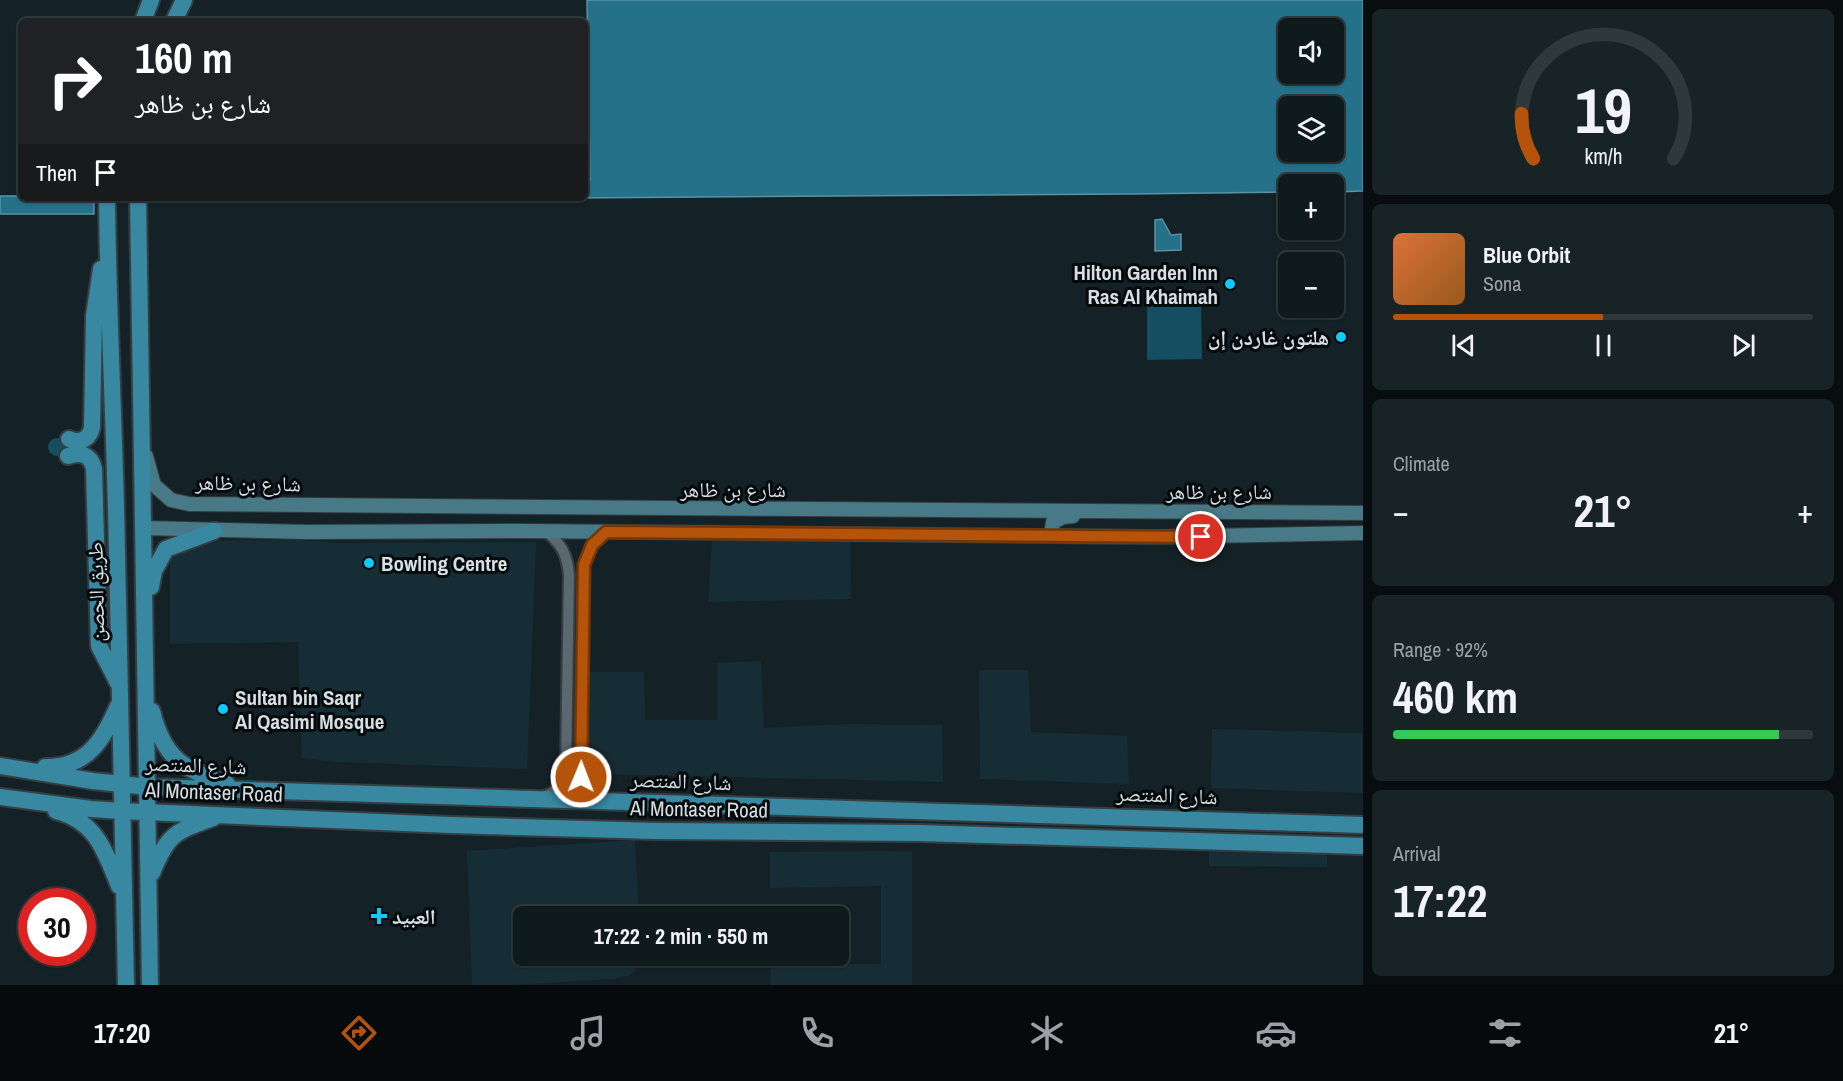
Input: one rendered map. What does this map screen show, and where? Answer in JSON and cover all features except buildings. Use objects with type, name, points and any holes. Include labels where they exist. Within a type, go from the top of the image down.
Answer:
[{"type":"main road","points":[[144,18],[151,0]]},
{"type":"main road","points":[[175,18],[184,0]]},
{"type":"main road","name":"طريق الحصن","points":[[107,201],[117,550],[125,977]]},
{"type":"main road","points":[[138,201],[151,983]]},
{"type":"main road","points":[[69,439],[80,441],[87,438],[92,427],[95,301],[108,248]]},
{"type":"main road","points":[[110,358],[122,406],[125,518],[136,528],[144,528]]},
{"type":"main road","points":[[0,766],[56,767],[81,759],[98,745],[104,736],[120,693],[99,646],[93,462],[85,454],[68,456]]},
{"type":"main road","points":[[146,618],[154,571],[166,549],[214,531]]},
{"type":"main road","points":[[146,684],[155,723],[163,742],[175,759],[196,773],[242,789]]},
{"type":"main road","name":"شارع المنتصر","points":[[0,766],[148,787],[1152,816],[1363,825]]},
{"type":"main road","points":[[0,797],[69,814],[93,831],[103,846],[123,898]]},
{"type":"main road","name":"Al Montaser Road","points":[[0,797],[121,811],[451,825],[643,831],[919,833],[1363,846]]},
{"type":"main road","points":[[149,879],[161,850],[171,836],[183,828],[223,815]]},
{"type":"main road","points":[[119,985],[125,977]]},
{"type":"street","name":"شارع بن ظاهر","points":[[143,442],[154,485],[171,500],[189,504],[454,508],[1363,513]]},
{"type":"street","points":[[414,532],[401,525],[399,518],[402,515],[454,508]]},
{"type":"street","points":[[1052,535],[1053,522],[1056,519],[1117,511]]},
{"type":"street","name":"شارع بن ظاهر","points":[[144,528],[214,531],[546,531],[1224,537],[1363,533]]},
{"type":"street","points":[[1330,533],[1349,528],[1363,528]]},
{"type":"street","points":[[537,800],[554,793],[562,783],[566,766],[567,560],[558,543],[546,531]]},
{"type":"street","points":[[601,801],[587,790],[581,777],[584,565],[592,545],[606,532]]},
{"type":"street","points":[[567,560],[578,556],[584,565]]},
{"type":"street","points":[[566,766],[577,772],[582,770]]},
{"type":"shaded area","points":[[587,0],[1363,0],[1363,191],[1344,192],[1344,174],[1278,174],[1278,192],[588,198],[588,180],[590,180]]},
{"type":"shaded area","points":[[0,196],[18,196],[18,201],[94,201],[94,214],[0,214]]},
{"type":"shaded area","points":[[1162,219],[1171,235],[1181,234],[1181,250],[1155,251],[1155,220]]},
{"type":"shaded area","points":[[1147,306],[1201,306],[1202,359],[1147,360]]},
{"type":"shaded area","points":[[57,438],[63,441],[66,447],[63,453],[57,456],[51,453],[48,447],[51,441]]},
{"type":"shaded area","points":[[303,540],[337,543],[536,542],[527,769],[337,762],[302,758],[298,642],[170,644],[170,541]]},
{"type":"shaded area","points":[[712,541],[850,541],[851,599],[708,602]]},
{"type":"shaded area","points":[[761,661],[764,728],[849,724],[942,725],[943,782],[601,774],[588,766],[584,672],[644,672],[645,720],[717,720],[717,663]]},
{"type":"shaded area","points":[[979,670],[1028,670],[1031,732],[1127,736],[1129,784],[980,779]]},
{"type":"shaded area","points":[[1212,729],[1363,733],[1363,793],[1211,788]]},
{"type":"shaded area","points":[[635,840],[638,906],[513,906],[513,966],[638,966],[637,969],[630,975],[614,979],[472,985],[467,851]]},
{"type":"shaded area","points":[[912,851],[912,985],[770,985],[771,966],[881,964],[881,886],[770,888],[770,852]]},
{"type":"shaded area","points":[[1209,852],[1327,854],[1327,867],[1209,866]]},
{"type":"place","name":"Hilton Garden Inn Ras Al Khaimah","points":[[1230,284]]},
{"type":"place","name":"هلتون غاردن إن","points":[[1341,337]]},
{"type":"place","name":"Bowling Centre","points":[[369,563]]},
{"type":"place","name":"Sultan bin Saqr Al Qasimi Mosque","points":[[223,709]]},
{"type":"place","name":"العبيد","points":[[379,916]]},
{"type":"route","points":[[581,777],[584,565],[588,551],[596,539],[606,532],[1201,537]]}]
